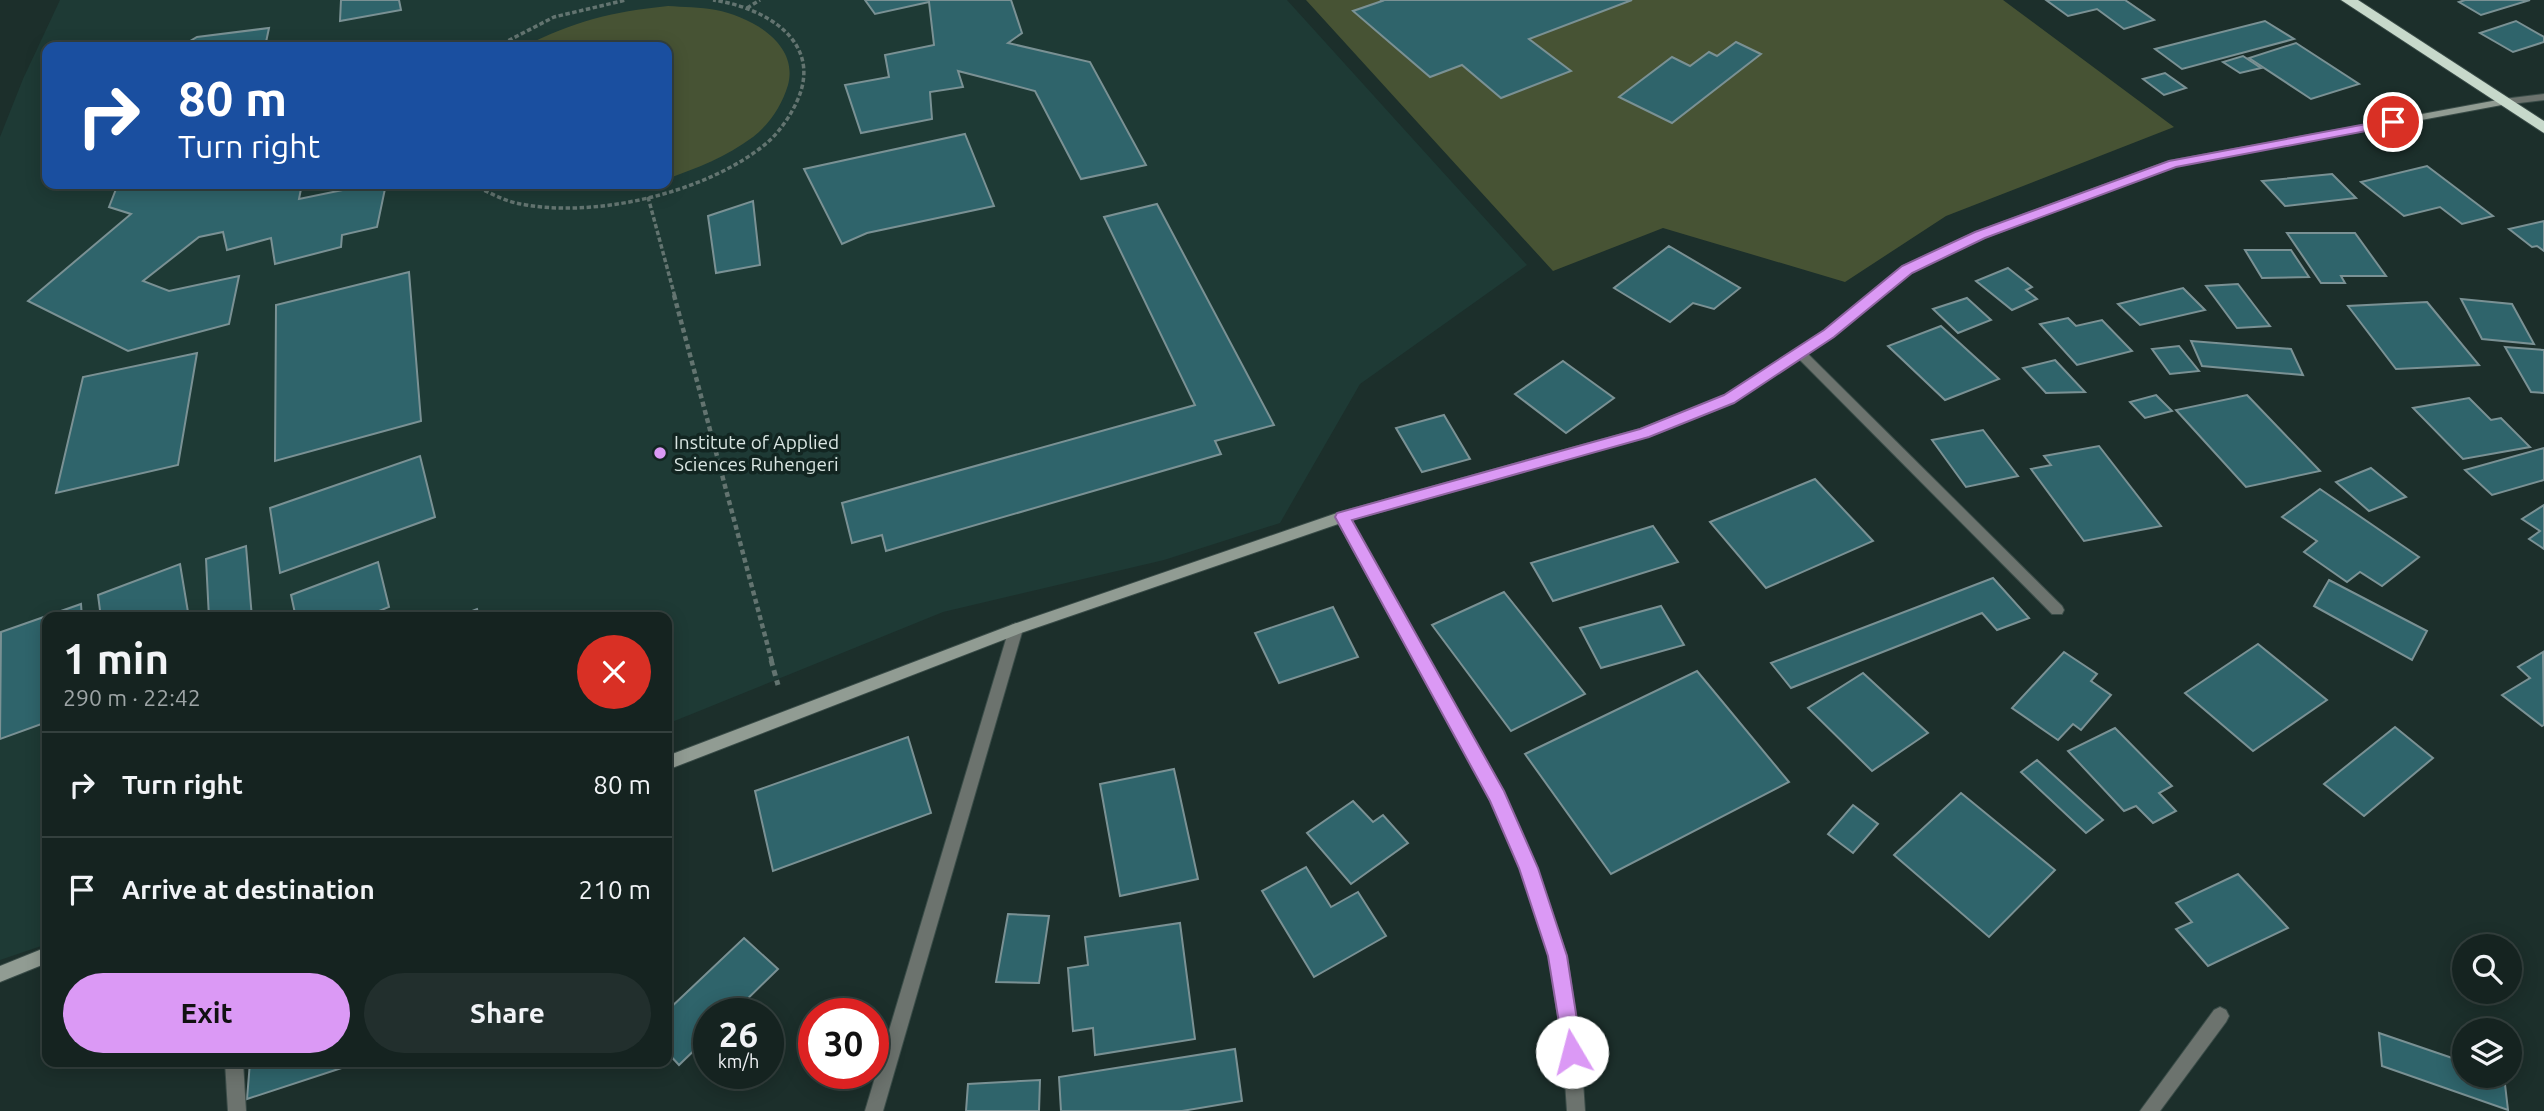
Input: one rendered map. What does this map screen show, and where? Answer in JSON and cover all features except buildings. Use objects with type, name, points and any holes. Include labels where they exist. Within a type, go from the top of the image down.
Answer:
[{"type":"highway","points":[[2348,0],[2544,128]]},
{"type":"main road","points":[[672,761],[1016,629],[1342,517],[1644,433],[1729,399],[1829,334],[1907,270],[1980,235],[2173,163],[2503,102]]},
{"type":"main road","points":[[0,974],[42,957]]},
{"type":"street","points":[[2503,102],[2544,97]]},
{"type":"street","points":[[1800,353],[2057,610]]},
{"type":"street","points":[[1342,517],[1497,797],[1528,868],[1558,956],[1572,1052],[1576,1111]]},
{"type":"street","points":[[874,1111],[1016,629]]},
{"type":"street","points":[[2149,1111],[2220,1016]]},
{"type":"street","points":[[233,1067],[237,1111]]},
{"type":"path","points":[[506,42],[554,17],[626,0]]},
{"type":"path","points":[[482,189],[505,200],[567,208],[648,197],[686,188],[737,164],[777,134],[800,102],[807,70],[797,42],[769,17],[713,0]]},
{"type":"path","points":[[747,9],[760,0]]},
{"type":"path","points":[[648,197],[786,717]]},
{"type":"shaded area","name":"Institute of Applied Sciences Ruhengeri","points":[[60,0],[1287,0],[1527,265],[1360,384],[1280,523],[1164,560],[943,612],[672,722],[672,612],[42,612],[42,946],[0,960],[0,137],[23,79]]},
{"type":"green space","points":[[1306,0],[2003,0],[2174,127],[1946,216],[1845,282],[1663,228],[1553,271]]},
{"type":"green space","points":[[668,6],[716,10],[744,19],[769,34],[786,57],[790,70],[788,85],[775,114],[759,132],[743,144],[672,177],[672,42],[534,42],[559,30],[628,11]]},
{"type":"place","name":"Institute of Applied Sciences Ruhengeri","points":[[660,453]]},
{"type":"route","points":[[1572,1052],[1558,956],[1528,868],[1497,797],[1342,517],[1644,433],[1729,399],[1829,334],[1907,270],[1980,235],[2173,163],[2393,122]]}]
